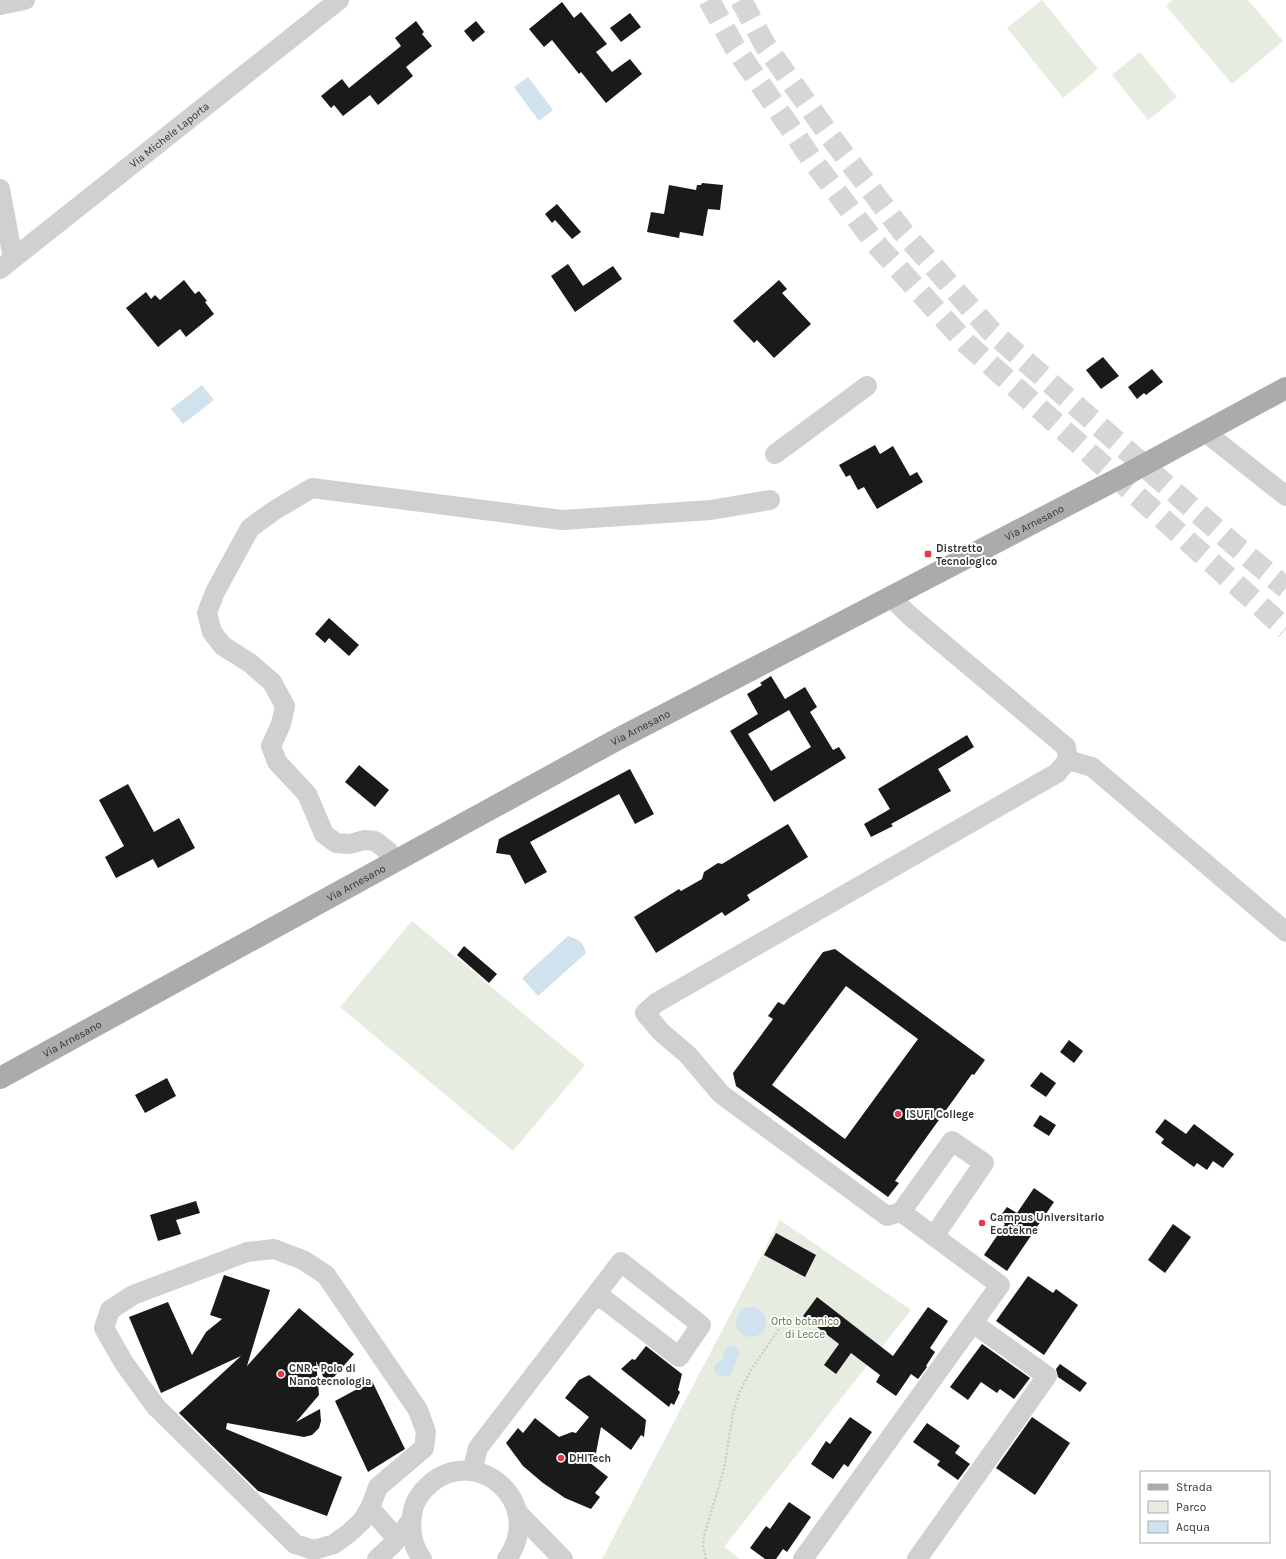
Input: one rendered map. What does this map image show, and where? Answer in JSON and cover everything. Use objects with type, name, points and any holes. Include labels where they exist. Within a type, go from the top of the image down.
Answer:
[{"type":"main road","name":"Via Arnesano","points":[[0,1078],[618,739],[1127,474],[1286,388]]},
{"type":"street","points":[[0,5],[25,0]]},
{"type":"street","name":"Via Michele Laporta","points":[[7,264],[339,0]]},
{"type":"street","points":[[0,189],[7,264]]},
{"type":"street","points":[[775,454],[868,386]]},
{"type":"street","points":[[1205,432],[1286,496]]},
{"type":"street","points":[[395,861],[388,851],[375,841],[364,840],[350,844],[336,843],[324,834],[307,794],[276,762],[271,746],[281,724],[285,706],[272,682],[250,663],[223,646],[212,632],[207,613],[215,592],[250,528],[275,510],[312,488],[562,520],[711,510],[770,500]]},
{"type":"street","points":[[891,597],[909,615],[1066,747],[1068,760],[1057,773],[656,1003],[645,1013],[661,1032],[688,1055],[721,1094],[887,1216],[901,1212],[952,1141],[984,1163],[934,1236]]},
{"type":"street","points":[[1068,760],[1092,767],[1286,932]]},
{"type":"street","points":[[804,1559],[1000,1285],[901,1212]]},
{"type":"street","points":[[274,1249],[304,1260],[326,1275],[418,1410],[426,1432],[424,1448],[378,1487],[370,1508],[362,1521],[350,1533],[334,1544],[314,1550],[296,1544],[156,1407],[124,1363],[104,1328],[110,1310],[133,1295],[248,1252],[274,1249]]},
{"type":"street","points":[[472,1471],[478,1448],[594,1297],[621,1262],[701,1325],[679,1357],[605,1300],[594,1297]]},
{"type":"street","points":[[917,1559],[1047,1376],[973,1323]]},
{"type":"street","points":[[422,1559],[411,1537],[410,1522],[414,1505],[423,1489],[437,1478],[454,1472],[472,1471],[488,1475],[502,1485],[512,1498],[518,1513],[519,1531],[514,1548],[507,1559]]},
{"type":"street","points":[[370,1508],[397,1539]]},
{"type":"street","points":[[518,1513],[563,1559]]},
{"type":"street","points":[[376,1559],[392,1545],[410,1522]]},
{"type":"path","points":[[706,1559],[703,1546],[704,1536],[724,1469],[732,1414],[739,1393],[751,1370],[779,1329]]},
{"type":"green space","points":[[1042,0],[1098,69],[1063,98],[1007,28]]},
{"type":"green space","points":[[1173,0],[1248,0],[1283,41],[1232,84],[1166,6]]},
{"type":"green space","points":[[1140,52],[1177,97],[1148,120],[1112,75]]},
{"type":"green space","points":[[412,921],[585,1065],[513,1151],[340,1007]]},
{"type":"green space","name":"Orto botanico di Lecce","points":[[780,1220],[911,1310],[724,1547],[740,1559],[602,1559]]},
{"type":"water","points":[[528,77],[553,110],[539,121],[514,87]]},
{"type":"water","points":[[202,385],[214,400],[183,424],[171,409]]},
{"type":"water","points":[[568,936],[580,942],[586,953],[538,996],[522,978]]},
{"type":"water","points":[[751,1307],[757,1308],[765,1316],[765,1328],[757,1336],[751,1337],[745,1336],[737,1328],[736,1322],[737,1316],[745,1308]]},
{"type":"water","points":[[733,1345],[737,1347],[739,1352],[731,1374],[726,1377],[717,1375],[714,1370],[715,1364],[723,1359],[725,1349]]},
{"type":"building","points":[[562,2],[574,18],[581,12],[607,44],[596,52],[612,72],[630,59],[642,74],[606,103],[581,72],[579,74],[552,40],[544,47],[529,29]]},
{"type":"building","points":[[630,13],[641,27],[621,42],[610,28]]},
{"type":"building","points":[[416,21],[424,32],[422,34],[432,46],[406,67],[413,76],[378,105],[370,95],[343,116],[334,105],[331,108],[321,96],[342,79],[349,88],[401,46],[395,38]]},
{"type":"building","points":[[476,21],[485,32],[473,42],[464,31]]},
{"type":"building","points":[[702,183],[723,185],[720,210],[708,209],[703,236],[680,232],[679,238],[647,232],[651,212],[664,214],[669,185],[696,190],[697,185],[701,185]]},
{"type":"building","points":[[557,204],[581,232],[572,239],[555,220],[552,223],[545,214]]},
{"type":"building","points":[[568,264],[583,286],[613,266],[622,279],[575,312],[551,276]]},
{"type":"building","points":[[184,280],[195,294],[199,291],[207,301],[205,302],[214,314],[186,337],[180,329],[158,347],[126,308],[146,292],[151,299],[155,295],[160,300]]},
{"type":"building","points":[[779,280],[787,289],[782,293],[811,324],[774,358],[757,340],[754,343],[733,321]]},
{"type":"building","points":[[1103,357],[1119,376],[1101,389],[1086,370]]},
{"type":"building","points":[[1152,369],[1163,382],[1146,395],[1144,393],[1137,399],[1128,387]]},
{"type":"building","points":[[875,445],[880,454],[893,446],[910,476],[917,472],[923,482],[877,509],[864,487],[858,490],[850,475],[846,477],[839,465]]},
{"type":"building","points":[[329,618],[359,645],[349,656],[329,638],[325,643],[315,634]]},
{"type":"building","points":[[771,676],[785,699],[805,687],[817,707],[810,712],[833,750],[839,747],[846,758],[774,802],[730,731],[758,714],[747,694],[762,685],[760,683]],"holes":[[[789,710],[811,747],[771,771],[748,734]]]},
{"type":"building","points":[[967,735],[974,747],[938,769],[951,791],[891,824],[893,826],[871,837],[864,824],[890,809],[878,789]]},
{"type":"building","points":[[359,765],[389,790],[375,807],[345,782]]},
{"type":"building","points":[[630,769],[654,814],[635,824],[619,794],[530,842],[547,872],[525,884],[510,855],[496,853],[499,839]]},
{"type":"building","points":[[128,784],[154,832],[179,818],[195,848],[158,868],[153,859],[116,878],[105,857],[124,846],[99,800]]},
{"type":"building","points":[[788,824],[808,857],[747,895],[750,900],[725,916],[722,912],[656,953],[634,917],[679,889],[681,891],[702,879],[704,872],[718,863],[722,864]]},
{"type":"building","points":[[464,946],[497,974],[489,983],[457,955]]},
{"type":"building","points":[[835,949],[985,1060],[974,1075],[972,1074],[895,1181],[899,1183],[888,1197],[736,1086],[733,1073],[773,1019],[768,1016],[778,1002],[784,1005],[823,952]],"holes":[[[846,986],[918,1039],[845,1139],[772,1085]]]},
{"type":"building","points":[[1069,1040],[1083,1051],[1074,1063],[1060,1052]]},
{"type":"building","points":[[1041,1072],[1056,1083],[1046,1097],[1030,1086]]},
{"type":"building","points":[[167,1078],[176,1096],[145,1113],[135,1095]]},
{"type":"building","points":[[1040,1115],[1056,1125],[1049,1136],[1033,1126]]},
{"type":"building","points":[[1165,1119],[1186,1134],[1194,1124],[1234,1154],[1223,1168],[1213,1161],[1207,1170],[1197,1163],[1194,1167],[1161,1143],[1164,1139],[1155,1132]]},
{"type":"building","points":[[1034,1188],[1054,1202],[1007,1271],[984,1255],[1005,1224],[998,1219],[1007,1207],[1017,1213]]},
{"type":"building","points":[[196,1201],[200,1213],[176,1220],[181,1234],[158,1241],[150,1215]]},
{"type":"building","points":[[1173,1224],[1191,1237],[1165,1273],[1148,1260]]},
{"type":"building","points":[[776,1233],[816,1255],[805,1277],[764,1255]]},
{"type":"building","points":[[224,1275],[270,1290],[247,1366],[299,1308],[354,1354],[327,1385],[316,1361],[319,1395],[296,1422],[320,1409],[321,1421],[319,1428],[312,1435],[304,1437],[227,1423],[226,1429],[342,1477],[327,1516],[258,1491],[179,1413],[241,1356],[161,1393],[129,1317],[168,1302],[192,1355],[206,1332],[222,1319],[210,1315]]},
{"type":"building","points":[[1028,1276],[1053,1293],[1056,1289],[1078,1305],[1044,1355],[996,1321]]},
{"type":"building","points":[[817,1297],[893,1356],[928,1307],[948,1321],[930,1348],[935,1352],[926,1366],[927,1367],[918,1379],[911,1374],[896,1396],[876,1382],[880,1375],[851,1353],[836,1374],[824,1365],[839,1344],[803,1316]]},
{"type":"building","points":[[982,1344],[1030,1378],[1014,1399],[1000,1389],[997,1393],[981,1382],[968,1400],[950,1387]]},
{"type":"building","points":[[646,1346],[682,1374],[678,1390],[680,1392],[674,1405],[671,1403],[669,1407],[621,1369],[632,1359],[635,1360]]},
{"type":"building","points":[[1060,1364],[1087,1383],[1080,1392],[1058,1377],[1056,1369]]},
{"type":"building","points":[[589,1375],[646,1420],[644,1437],[641,1435],[631,1450],[601,1427],[596,1453],[589,1462],[608,1477],[595,1493],[600,1497],[591,1509],[565,1498],[543,1483],[523,1466],[506,1443],[518,1428],[523,1433],[535,1418],[559,1437],[572,1432],[576,1433],[589,1417],[565,1398],[579,1380]]},
{"type":"building","points":[[372,1381],[405,1449],[368,1472],[335,1401]]},
{"type":"building","points":[[850,1417],[872,1432],[848,1467],[844,1464],[833,1479],[811,1464],[826,1441],[830,1444]]},
{"type":"building","points":[[1032,1417],[1070,1443],[1035,1495],[996,1468]]},
{"type":"building","points":[[927,1423],[960,1446],[955,1453],[970,1464],[958,1480],[937,1465],[940,1461],[913,1442]]},
{"type":"building","points":[[789,1502],[811,1517],[787,1552],[783,1549],[776,1559],[765,1559],[750,1548],[766,1526],[770,1529]]},
{"type":"tunnel","points":[[709,0],[734,46],[813,161],[876,244],[966,343],[1286,629]]},
{"type":"tunnel","points":[[741,0],[765,45],[830,136],[903,232],[991,331],[1231,542],[1286,588]]},
{"type":"place","name":"Distretto Tecnologico","points":[[928,554]]},
{"type":"place","name":"ISUFI College","points":[[898,1114]]},
{"type":"place","name":"Campus Universitario Ecotekne","points":[[982,1223]]},
{"type":"place","name":"CNR - Polo di Nanotecnologia","points":[[281,1374]]},
{"type":"place","name":"DHITech","points":[[561,1458]]}]
